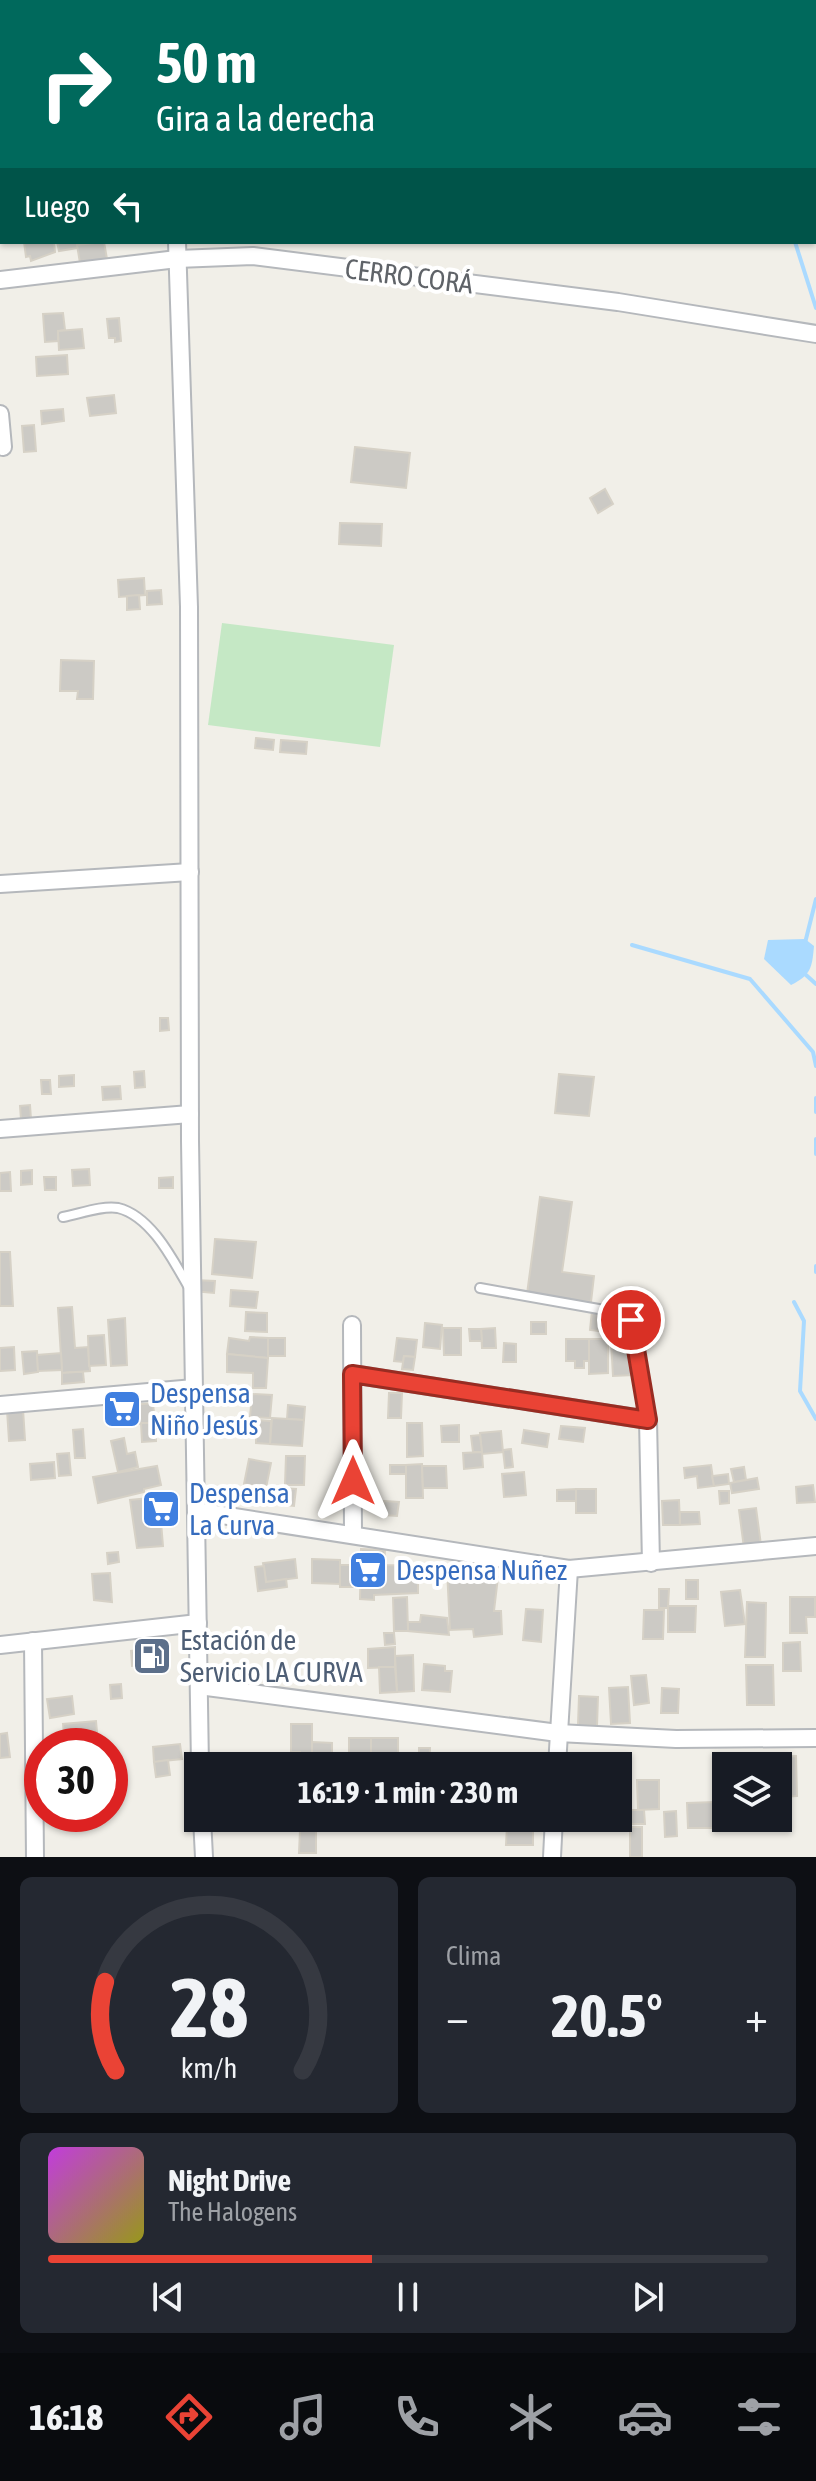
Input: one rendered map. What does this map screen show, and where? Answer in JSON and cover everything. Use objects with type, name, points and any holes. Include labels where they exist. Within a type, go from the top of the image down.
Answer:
[{"type":"street","name":"CERRO CORÁ","points":[[0,280],[177,250],[253,256],[618,302],[816,334]]},
{"type":"street","points":[[177,250],[189,607],[190,1114],[200,1752]]},
{"type":"street","points":[[0,414],[3,447]]},
{"type":"street","points":[[0,884],[190,872]]},
{"type":"street","points":[[0,1129],[190,1114]]},
{"type":"street","points":[[352,1325],[353,1535]]},
{"type":"street","points":[[352,1374],[648,1420],[651,1563]]},
{"type":"street","points":[[0,1405],[194,1388]]},
{"type":"street","points":[[196,1511],[569,1569],[816,1546]]},
{"type":"street","points":[[557,1752],[569,1569]]},
{"type":"street","points":[[0,1645],[198,1623]]},
{"type":"street","points":[[33,1641],[35,1857]]},
{"type":"street","points":[[199,1686],[558,1733],[676,1739],[816,1738]]},
{"type":"street","points":[[203,1832],[204,1857]]},
{"type":"street","points":[[552,1857],[553,1832]]},
{"type":"lane","points":[[63,1217],[117,1208],[133,1215],[166,1249],[193,1295]]},
{"type":"lane","points":[[480,1288],[627,1314],[635,1329],[648,1420]]},
{"type":"green space","points":[[222,623],[394,645],[380,747],[208,725]]},
{"type":"water","points":[[805,939],[814,946],[811,965],[803,978],[791,985],[764,959],[768,940]]},
{"type":"building","points":[[24,244],[54,244],[55,252],[31,261],[30,256],[26,257]]},
{"type":"building","points":[[57,244],[77,244],[78,248],[59,251]]},
{"type":"building","points":[[104,244],[107,259],[80,263],[77,245]]},
{"type":"building","points":[[63,313],[65,330],[58,331],[58,341],[45,342],[43,314]]},
{"type":"building","points":[[119,318],[121,341],[115,342],[115,338],[109,338],[107,319]]},
{"type":"building","points":[[82,329],[84,348],[59,350],[58,331]]},
{"type":"building","points":[[67,355],[68,374],[37,376],[36,357]]},
{"type":"building","points":[[114,395],[116,413],[90,416],[87,398]]},
{"type":"building","points":[[63,409],[64,421],[42,424],[41,411]]},
{"type":"building","points":[[34,425],[36,451],[24,452],[22,426]]},
{"type":"building","points":[[355,447],[410,453],[406,488],[351,482]]},
{"type":"building","points":[[605,489],[613,504],[598,513],[590,498]]},
{"type":"building","points":[[340,523],[382,524],[381,546],[339,544]]},
{"type":"building","points":[[144,578],[145,595],[119,597],[118,580]]},
{"type":"building","points":[[161,590],[162,604],[147,605],[147,591]]},
{"type":"building","points":[[139,595],[140,609],[127,610],[127,596]]},
{"type":"building","points":[[61,660],[94,661],[93,699],[77,699],[78,691],[60,691]]},
{"type":"building","points":[[256,738],[274,740],[273,750],[255,748]]},
{"type":"building","points":[[281,740],[307,742],[306,754],[280,752]]},
{"type":"building","points":[[160,1018],[168,1018],[169,1030],[160,1031]]},
{"type":"building","points":[[144,1071],[145,1087],[135,1088],[134,1072]]},
{"type":"building","points":[[559,1074],[594,1077],[589,1116],[555,1113]]},
{"type":"building","points":[[74,1075],[74,1086],[59,1087],[59,1076]]},
{"type":"building","points":[[41,1080],[50,1080],[51,1094],[42,1094]]},
{"type":"building","points":[[120,1086],[121,1099],[103,1100],[102,1087]]},
{"type":"building","points":[[30,1105],[31,1119],[21,1120],[20,1106]]},
{"type":"building","points":[[89,1169],[90,1185],[73,1186],[72,1170]]},
{"type":"building","points":[[32,1170],[32,1184],[21,1185],[21,1171]]},
{"type":"building","points":[[10,1172],[11,1191],[0,1191],[0,1173]]},
{"type":"building","points":[[44,1177],[56,1177],[56,1190],[45,1190]]},
{"type":"building","points":[[173,1177],[173,1188],[159,1188],[159,1178]]},
{"type":"building","points":[[540,1197],[572,1202],[562,1272],[594,1276],[591,1302],[527,1294]]},
{"type":"building","points":[[215,1239],[256,1242],[252,1278],[212,1274]]},
{"type":"building","points":[[0,1252],[10,1252],[13,1306],[0,1306]]},
{"type":"building","points":[[194,1280],[215,1281],[214,1293],[193,1291]]},
{"type":"building","points":[[231,1290],[258,1292],[256,1308],[230,1306]]},
{"type":"building","points":[[72,1307],[75,1348],[88,1347],[90,1371],[62,1373],[58,1308]]},
{"type":"building","points":[[592,1311],[623,1314],[621,1334],[590,1330]]},
{"type":"building","points":[[246,1312],[267,1313],[267,1332],[245,1331]]},
{"type":"building","points":[[125,1318],[127,1365],[111,1366],[108,1320]]},
{"type":"building","points":[[531,1322],[546,1322],[546,1334],[531,1334]]},
{"type":"building","points":[[425,1323],[442,1325],[440,1349],[423,1347]]},
{"type":"building","points":[[443,1328],[461,1328],[461,1355],[444,1355]]},
{"type":"building","points":[[495,1328],[496,1348],[482,1348],[481,1329]]},
{"type":"building","points":[[469,1329],[481,1329],[482,1341],[470,1341]]},
{"type":"building","points":[[104,1335],[106,1365],[89,1366],[88,1336]]},
{"type":"building","points":[[250,1337],[268,1338],[268,1358],[227,1354],[229,1338],[249,1341]]},
{"type":"building","points":[[268,1338],[285,1338],[285,1356],[268,1356]]},
{"type":"building","points":[[397,1338],[417,1340],[415,1357],[404,1356],[403,1362],[394,1361]]},
{"type":"building","points":[[566,1339],[589,1339],[589,1361],[584,1361],[584,1368],[575,1368],[575,1361],[566,1361]]},
{"type":"building","points":[[589,1339],[608,1339],[608,1373],[589,1374]]},
{"type":"building","points":[[632,1340],[634,1375],[613,1376],[611,1341]]},
{"type":"building","points":[[504,1343],[516,1344],[516,1362],[503,1362]]},
{"type":"building","points":[[14,1347],[15,1370],[0,1371],[0,1348]]},
{"type":"building","points":[[37,1351],[38,1372],[24,1374],[22,1352]]},
{"type":"building","points":[[61,1353],[62,1370],[38,1371],[37,1355]]},
{"type":"building","points":[[227,1354],[268,1358],[266,1388],[253,1388],[253,1373],[227,1372]]},
{"type":"building","points":[[404,1356],[415,1357],[413,1370],[402,1369]]},
{"type":"building","points":[[83,1372],[84,1382],[62,1384],[62,1373]]},
{"type":"building","points":[[389,1393],[402,1393],[401,1418],[388,1418]]},
{"type":"building","points":[[252,1394],[272,1395],[270,1418],[250,1417]]},
{"type":"building","points":[[153,1403],[155,1423],[133,1424],[132,1405]]},
{"type":"building","points":[[288,1405],[305,1407],[304,1420],[287,1419]]},
{"type":"building","points":[[23,1409],[25,1440],[9,1441],[7,1410]]},
{"type":"building","points":[[272,1418],[304,1420],[302,1446],[270,1444]]},
{"type":"building","points":[[257,1420],[271,1421],[270,1444],[256,1443],[256,1436],[249,1436],[250,1424],[257,1424]]},
{"type":"building","points":[[141,1423],[155,1423],[156,1441],[142,1442]]},
{"type":"building","points":[[407,1423],[422,1423],[423,1456],[407,1457]]},
{"type":"building","points":[[459,1425],[459,1442],[442,1442],[441,1426]]},
{"type":"building","points":[[561,1426],[585,1428],[583,1442],[559,1439]]},
{"type":"building","points":[[83,1429],[85,1458],[75,1458],[73,1430]]},
{"type":"building","points":[[524,1430],[549,1434],[547,1447],[522,1443]]},
{"type":"building","points":[[501,1431],[503,1452],[482,1454],[480,1433]]},
{"type":"building","points":[[480,1435],[482,1452],[473,1452],[471,1436]]},
{"type":"building","points":[[124,1438],[127,1454],[135,1452],[138,1467],[118,1472],[111,1441]]},
{"type":"building","points":[[511,1449],[513,1467],[505,1468],[503,1450]]},
{"type":"building","points":[[482,1452],[483,1467],[464,1469],[463,1453]]},
{"type":"building","points":[[69,1453],[71,1475],[59,1476],[57,1454]]},
{"type":"building","points":[[286,1456],[305,1456],[304,1485],[285,1485]]},
{"type":"building","points":[[249,1459],[271,1463],[266,1488],[244,1484]]},
{"type":"building","points":[[54,1462],[55,1478],[31,1480],[30,1464]]},
{"type":"building","points":[[422,1464],[423,1498],[406,1498],[406,1465]]},
{"type":"building","points":[[390,1465],[406,1465],[406,1474],[390,1474]]},
{"type":"building","points":[[711,1465],[714,1486],[698,1488],[697,1476],[685,1478],[684,1468]]},
{"type":"building","points":[[157,1466],[161,1485],[98,1503],[93,1477]]},
{"type":"building","points":[[422,1466],[446,1466],[447,1488],[423,1488]]},
{"type":"building","points":[[744,1467],[746,1480],[734,1482],[731,1469]]},
{"type":"building","points":[[524,1472],[526,1495],[504,1497],[502,1474]]},
{"type":"building","points":[[728,1474],[729,1484],[714,1486],[712,1476]]},
{"type":"building","points":[[757,1478],[759,1489],[732,1493],[730,1483]]},
{"type":"building","points":[[813,1485],[815,1502],[797,1503],[796,1487]]},
{"type":"building","points":[[279,1488],[296,1489],[294,1506],[277,1504]]},
{"type":"building","points":[[576,1489],[596,1489],[596,1513],[576,1513]]},
{"type":"building","points":[[576,1489],[576,1501],[557,1501],[557,1490]]},
{"type":"building","points":[[719,1491],[729,1491],[729,1503],[720,1504]]},
{"type":"building","points":[[170,1496],[172,1521],[161,1522],[163,1546],[137,1548],[130,1500]]},
{"type":"building","points":[[679,1500],[680,1525],[663,1525],[662,1501]]},
{"type":"building","points":[[384,1501],[399,1502],[397,1516],[383,1515]]},
{"type":"building","points":[[756,1508],[761,1545],[744,1548],[739,1510]]},
{"type":"building","points":[[680,1512],[699,1512],[700,1524],[680,1525]]},
{"type":"building","points":[[361,1549],[385,1550],[384,1565],[418,1566],[418,1593],[374,1595],[374,1600],[360,1599]]},
{"type":"building","points":[[118,1552],[119,1562],[108,1564],[107,1553]]},
{"type":"building","points":[[295,1559],[297,1578],[266,1582],[263,1563]]},
{"type":"building","points":[[312,1559],[340,1560],[340,1584],[312,1583]]},
{"type":"building","points":[[340,1565],[361,1565],[360,1587],[340,1587]]},
{"type":"building","points":[[264,1566],[266,1582],[286,1579],[287,1587],[258,1591],[255,1567]]},
{"type":"building","points":[[447,1569],[477,1570],[477,1577],[498,1577],[494,1611],[501,1611],[502,1634],[474,1637],[473,1629],[450,1630]]},
{"type":"building","points":[[110,1573],[112,1602],[94,1600],[92,1574]]},
{"type":"building","points":[[686,1580],[698,1580],[698,1599],[686,1599]]},
{"type":"building","points":[[659,1589],[669,1589],[668,1608],[659,1608]]},
{"type":"building","points":[[740,1590],[745,1624],[725,1626],[721,1592]]},
{"type":"building","points":[[407,1597],[408,1631],[394,1631],[393,1598]]},
{"type":"building","points":[[790,1597],[815,1597],[815,1617],[806,1617],[807,1633],[790,1633]]},
{"type":"building","points":[[747,1602],[766,1603],[765,1657],[745,1657]]},
{"type":"building","points":[[668,1606],[696,1606],[695,1632],[668,1632]]},
{"type":"building","points":[[526,1609],[543,1610],[541,1642],[523,1640]]},
{"type":"building","points":[[644,1610],[664,1610],[663,1639],[643,1639]]},
{"type":"building","points":[[421,1615],[447,1618],[449,1635],[408,1631],[408,1622],[420,1622]]},
{"type":"building","points":[[384,1633],[394,1633],[395,1644],[385,1645]]},
{"type":"building","points":[[800,1642],[801,1671],[783,1671],[783,1643]]},
{"type":"building","points":[[395,1647],[395,1667],[368,1668],[368,1649]]},
{"type":"building","points":[[161,1648],[163,1663],[132,1666],[131,1651]]},
{"type":"building","points":[[413,1655],[414,1691],[397,1692],[395,1656]]},
{"type":"building","points":[[424,1664],[445,1666],[445,1671],[452,1671],[450,1692],[422,1690]]},
{"type":"building","points":[[746,1665],[773,1665],[774,1705],[747,1705]]},
{"type":"building","points":[[379,1667],[395,1667],[397,1692],[380,1693]]},
{"type":"building","points":[[646,1675],[649,1703],[634,1705],[631,1676]]},
{"type":"building","points":[[121,1684],[122,1698],[111,1699],[110,1685]]},
{"type":"building","points":[[628,1687],[630,1723],[611,1724],[609,1688]]},
{"type":"building","points":[[662,1688],[679,1689],[678,1713],[661,1713]]},
{"type":"building","points":[[72,1696],[74,1714],[50,1718],[47,1699]]},
{"type":"building","points":[[579,1696],[598,1697],[597,1726],[578,1725]]},
{"type":"building","points":[[96,1721],[97,1728],[63,1728],[63,1724]]},
{"type":"building","points":[[291,1724],[312,1724],[312,1752],[291,1752]]},
{"type":"building","points":[[7,1733],[10,1757],[0,1758],[0,1734]]},
{"type":"building","points":[[349,1738],[371,1738],[371,1752],[349,1752]]},
{"type":"building","points":[[371,1738],[398,1738],[398,1752],[371,1752]]},
{"type":"building","points":[[312,1742],[332,1743],[332,1752],[312,1752]]},
{"type":"building","points":[[180,1744],[182,1759],[154,1762],[153,1747]]},
{"type":"building","points":[[419,1748],[430,1748],[430,1752],[419,1752]]},
{"type":"building","points":[[792,1756],[796,1756],[797,1796],[792,1796]]},
{"type":"building","points":[[168,1760],[170,1775],[156,1777],[154,1762]]},
{"type":"building","points":[[637,1780],[659,1780],[659,1809],[638,1810]]},
{"type":"building","points":[[712,1802],[712,1828],[688,1828],[687,1803]]},
{"type":"building","points":[[632,1810],[644,1810],[645,1824],[632,1824]]},
{"type":"building","points":[[676,1811],[677,1836],[665,1837],[664,1812]]},
{"type":"building","points":[[632,1827],[642,1827],[642,1857],[630,1857]]},
{"type":"building","points":[[300,1832],[316,1832],[316,1853],[299,1853]]},
{"type":"building","points":[[507,1832],[533,1832],[533,1845],[506,1845]]},
{"type":"waterway","points":[[796,244],[816,308]]},
{"type":"waterway","points":[[805,943],[816,899]]},
{"type":"waterway","points":[[632,945],[750,979],[813,1052],[816,1066]]},
{"type":"waterway","points":[[806,975],[816,984]]},
{"type":"waterway","points":[[816,1098],[816,1112]]},
{"type":"waterway","points":[[816,1139],[816,1154]]},
{"type":"waterway","points":[[816,1266],[816,1272]]},
{"type":"waterway","points":[[794,1302],[804,1321],[800,1391],[816,1419]]},
{"type":"place","name":"Despensa Niño Jesús","points":[[122,1409]]},
{"type":"place","name":"Despensa La Curva","points":[[161,1509]]},
{"type":"place","name":"Despensa Nuñez","points":[[368,1570]]},
{"type":"place","name":"Estación de Servicio LA CURVA","points":[[152,1656]]},
{"type":"route","points":[[353,1481],[352,1374],[648,1420],[635,1329],[631,1320]]}]
